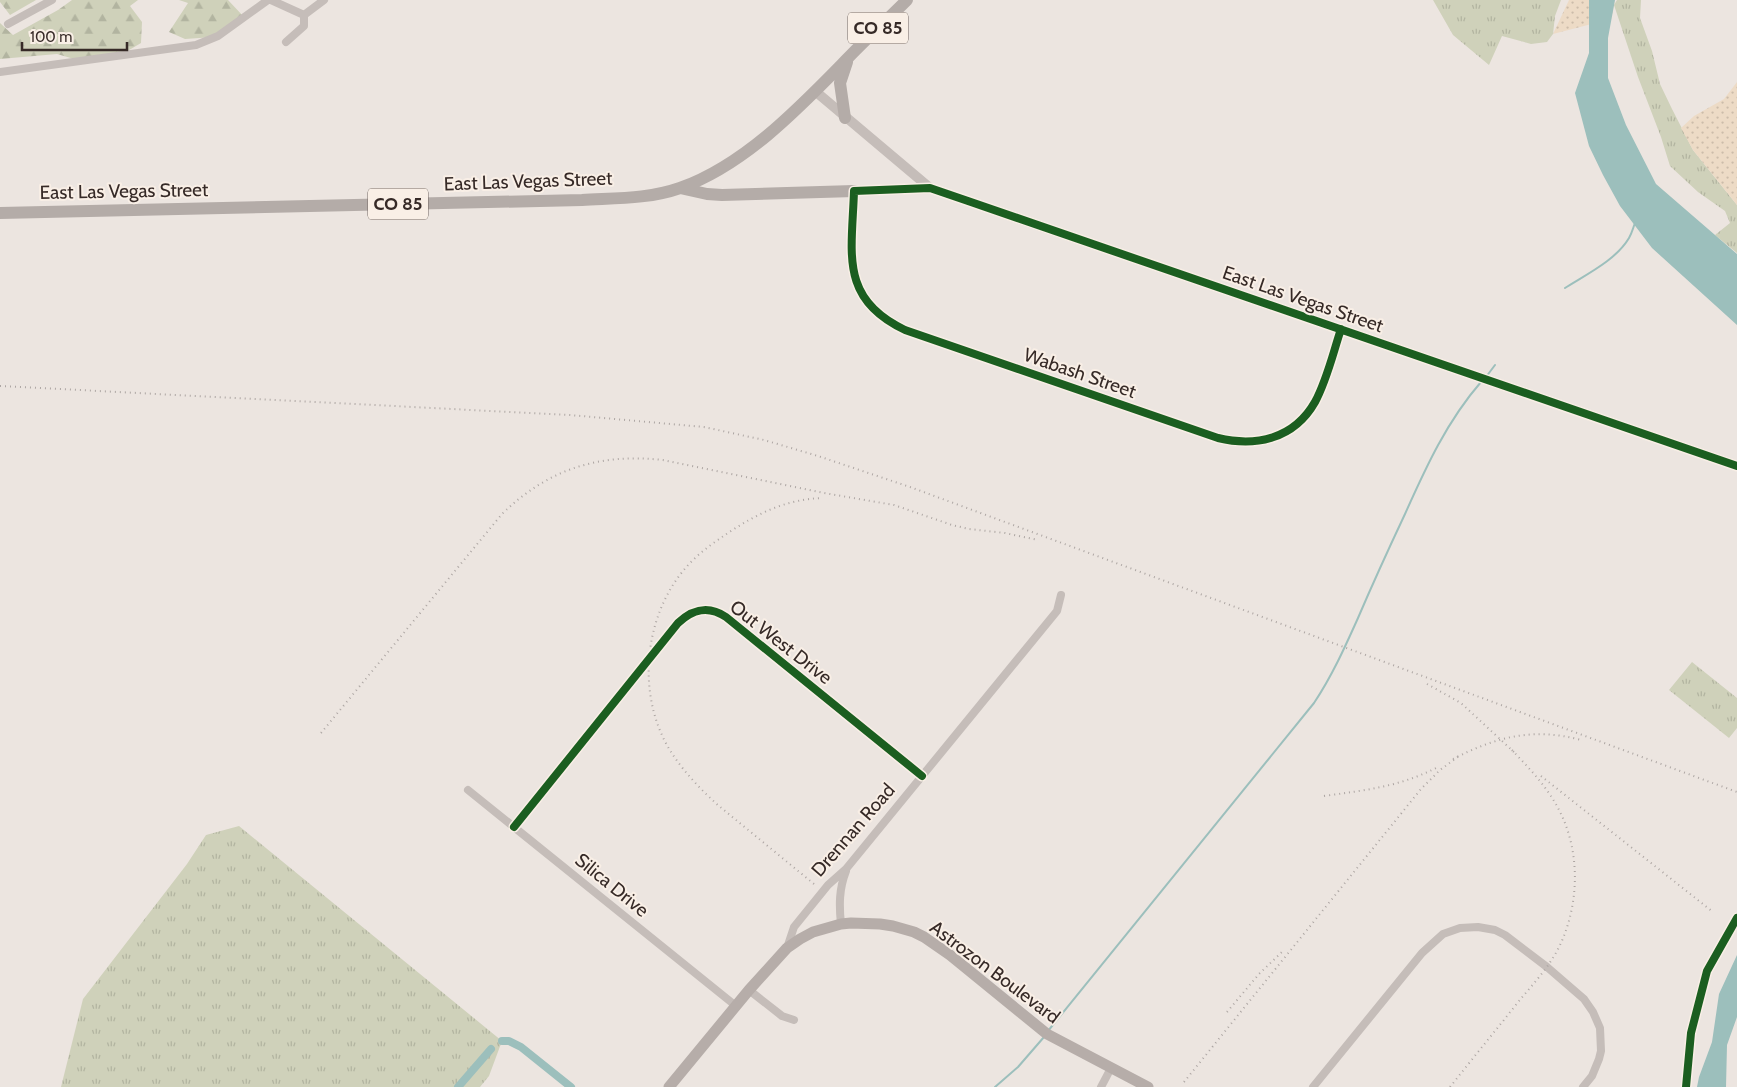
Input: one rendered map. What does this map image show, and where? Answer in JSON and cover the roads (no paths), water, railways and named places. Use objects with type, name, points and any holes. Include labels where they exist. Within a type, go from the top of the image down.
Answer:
[{"type":"main road","name":"CO 85","points":[[815,92],[907,0]]},
{"type":"main road","points":[[845,118],[840,83],[849,57]]},
{"type":"main road","name":"East Las Vegas Street","points":[[0,213],[582,200],[647,195],[680,188],[710,174],[736,158],[769,133],[815,92]]},
{"type":"main road","points":[[680,188],[722,195],[854,191]]},
{"type":"main road","name":"Astrozon Boulevard","points":[[787,948],[813,932],[841,924],[880,924],[904,928],[919,935],[950,955],[1035,1026],[1060,1042],[1148,1087]]},
{"type":"main road","name":"Drennan Road","points":[[669,1087],[749,990],[787,948]]},
{"type":"street","points":[[8,24],[52,0]]},
{"type":"street","points":[[0,72],[196,45],[218,36],[270,0],[304,15]]},
{"type":"street","points":[[304,15],[324,0]]},
{"type":"street","points":[[286,42],[304,26],[304,15]]},
{"type":"street","name":"East Las Vegas Street","points":[[815,92],[930,188],[1737,466]]},
{"type":"street","name":"East Las Vegas Street","points":[[854,191],[930,188]]},
{"type":"street","name":"Wabash Street","points":[[854,191],[852,253],[854,275],[866,301],[884,320],[905,330],[1218,438],[1233,442],[1255,442],[1276,436],[1295,425],[1309,411],[1319,393],[1341,329]]},
{"type":"street","name":"Drennan Road","points":[[787,948],[794,927],[828,884],[846,869],[1057,611],[1061,595]]},
{"type":"street","name":"Out West Drive","points":[[514,827],[678,623],[690,613],[703,609],[716,611],[726,617],[922,776]]},
{"type":"street","name":"Silica Drive","points":[[468,790],[736,1006]]},
{"type":"street","points":[[841,924],[840,892],[846,869]]},
{"type":"street","points":[[1313,1087],[1422,953],[1443,934],[1468,927],[1495,930],[1514,940],[1590,1006],[1600,1028],[1601,1052],[1592,1076],[1584,1087]]},
{"type":"street","points":[[749,990],[782,1016],[794,1020]]},
{"type":"street","points":[[1101,1087],[1111,1068]]},
{"type":"water","points":[[1589,0],[1615,0],[1608,38],[1608,78],[1626,125],[1656,184],[1737,254],[1737,325],[1652,248],[1620,206],[1589,146],[1575,93],[1589,53]]},
{"type":"water","points":[[1737,955],[1737,1017],[1727,1045],[1726,1087],[1697,1087],[1712,1042],[1719,994]]},
{"type":"waterway","points":[[1565,288],[1617,253],[1629,238],[1635,223]]},
{"type":"waterway","points":[[1486,377],[1495,365]]},
{"type":"waterway","points":[[1048,1031],[1314,703],[1343,651],[1429,462],[1458,412],[1481,382]]},
{"type":"waterway","points":[[995,1087],[1018,1067],[1044,1037]]},
{"type":"waterway","points":[[502,1041],[509,1041],[521,1047],[571,1087]]},
{"type":"waterway","points":[[458,1087],[491,1049]]},
{"type":"railway","points":[[0,386],[570,415],[704,427],[764,440],[910,487],[1737,792]]},
{"type":"railway","points":[[321,733],[502,514],[520,498],[556,475],[596,462],[640,458],[663,460],[824,493],[894,505],[952,525],[1038,540]]},
{"type":"railway","points":[[814,884],[719,806],[694,782],[673,755],[661,732],[653,707],[649,681],[654,629],[663,604],[676,581],[692,561],[728,533],[762,513],[797,501],[823,498]]},
{"type":"railway","points":[[1427,684],[1461,703],[1515,753]]},
{"type":"railway","points":[[1453,759],[1484,745],[1515,736],[1547,734],[1581,740]]},
{"type":"railway","points":[[1450,1087],[1547,966],[1561,943],[1568,926],[1572,908],[1575,871],[1573,853],[1563,817],[1534,773],[1510,748]]},
{"type":"railway","points":[[1184,1082],[1421,789],[1440,770],[1459,756]]},
{"type":"railway","points":[[1324,796],[1396,783],[1424,774],[1438,767]]},
{"type":"railway","points":[[1541,776],[1713,912]]},
{"type":"railway","points":[[1227,1012],[1259,974],[1283,951]]}]
